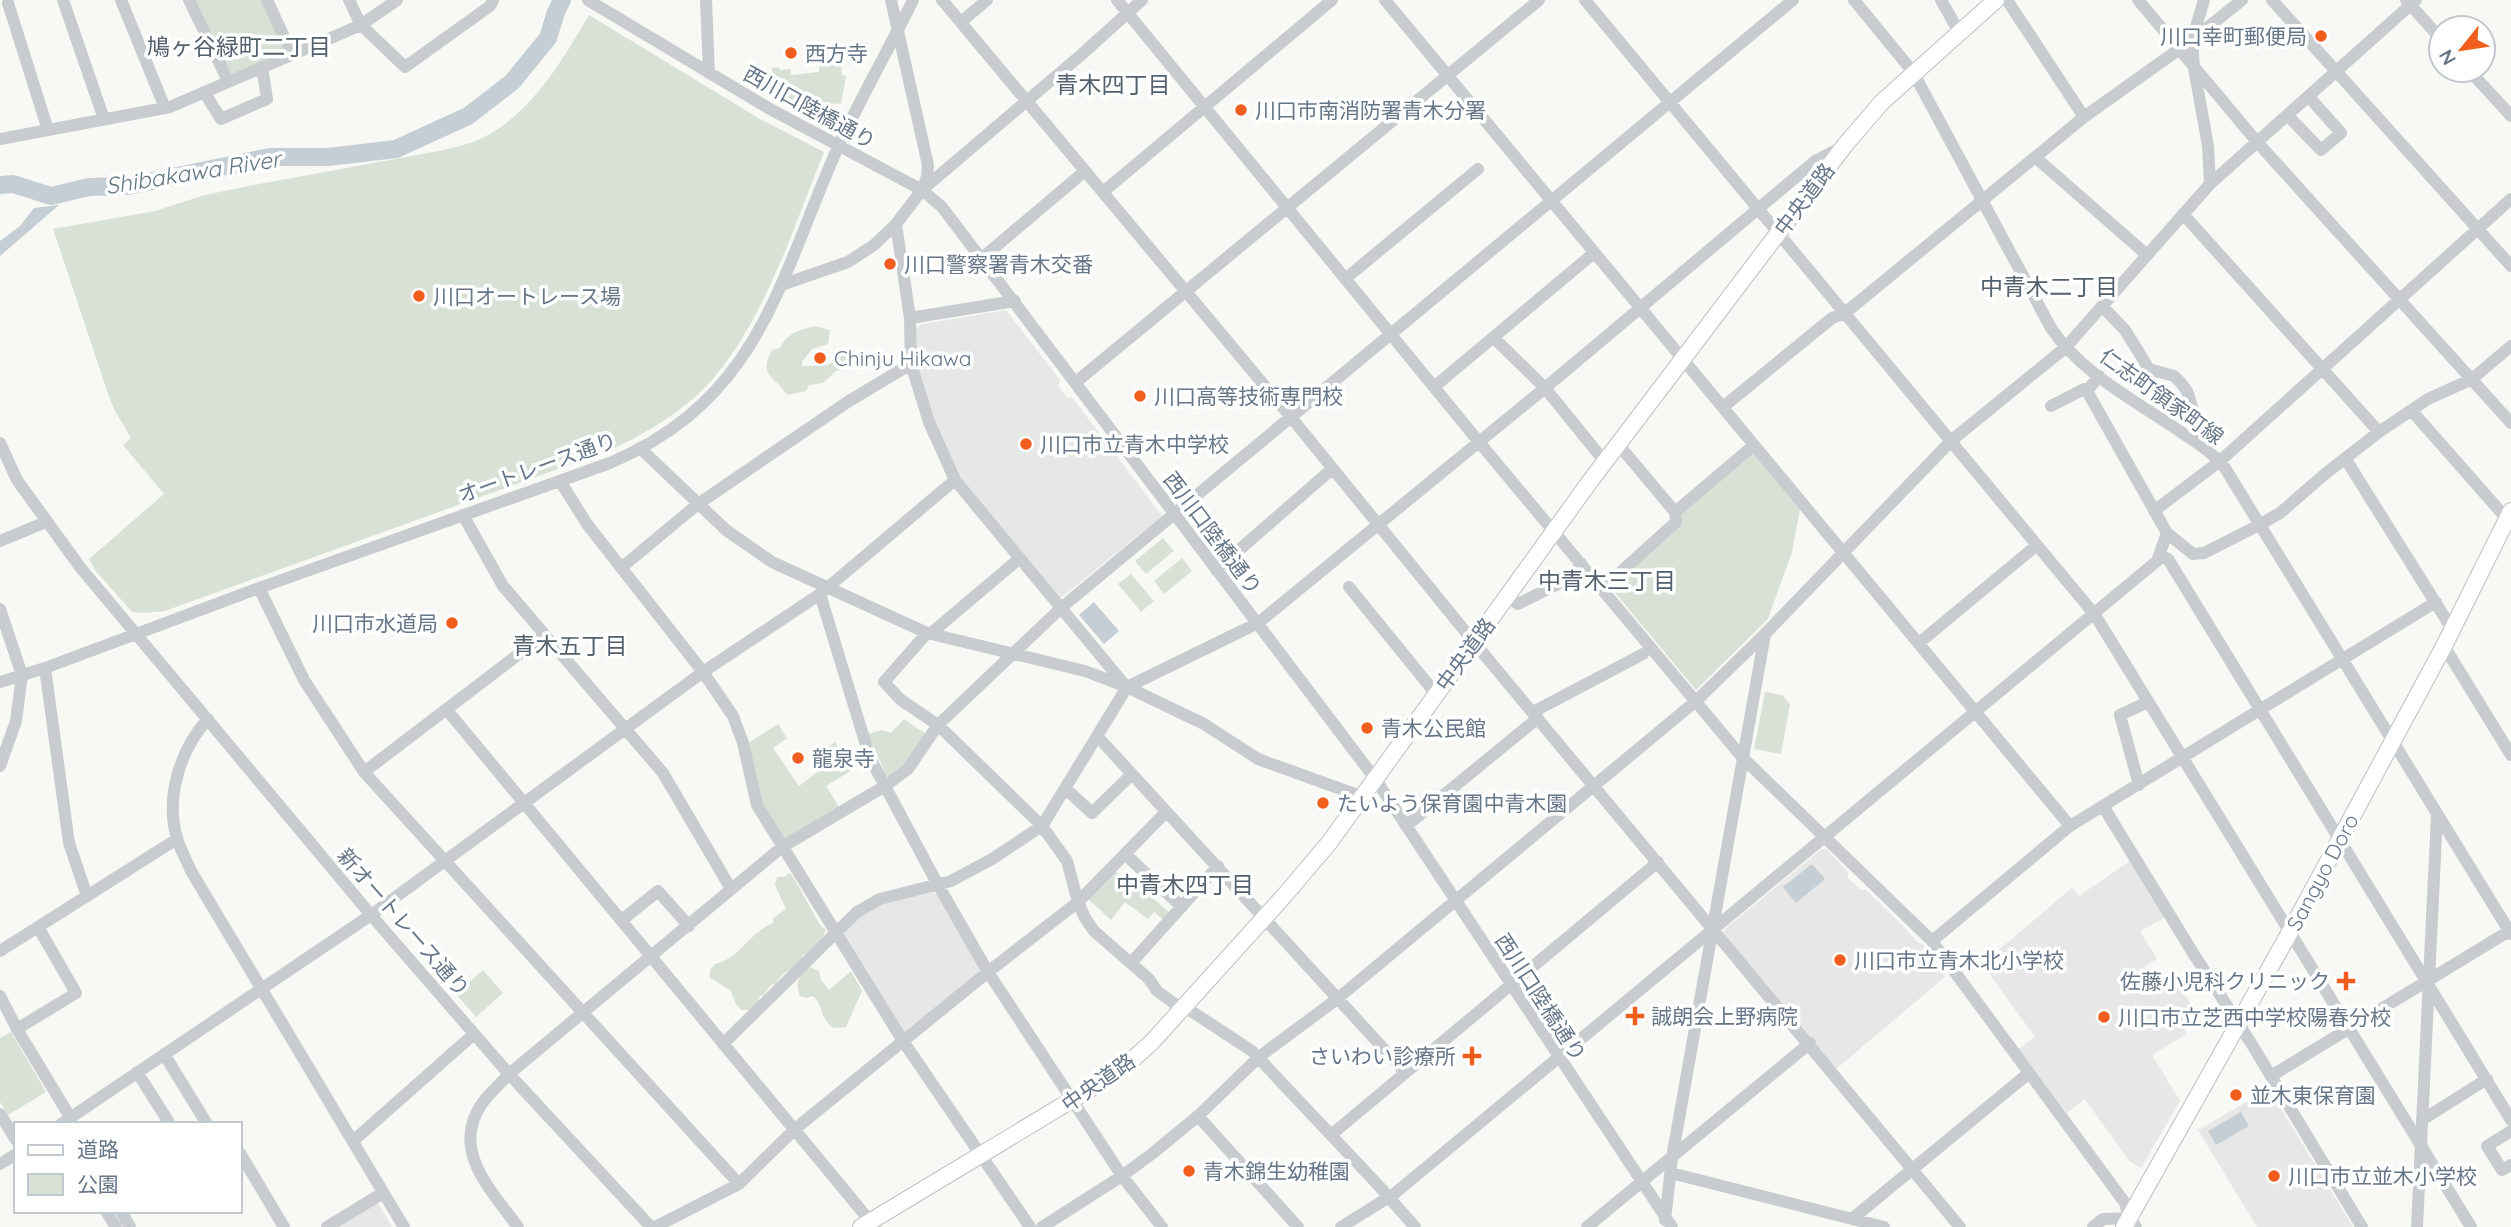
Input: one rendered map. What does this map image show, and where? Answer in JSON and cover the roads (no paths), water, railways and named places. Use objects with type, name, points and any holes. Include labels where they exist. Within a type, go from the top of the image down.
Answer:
[{"type":"main road","name":"中央道路","points":[[869,1225],[1073,1100],[1133,1059],[1183,1008],[1321,853],[1553,530],[1845,145],[1872,112],[1989,2]]},
{"type":"main road","name":"Sangyo Doro","points":[[2130,1224],[2444,646],[2509,515]]},
{"type":"street","points":[[64,0],[104,119]]},
{"type":"street","points":[[121,0],[165,108]]},
{"type":"street","points":[[189,0],[228,81]]},
{"type":"street","points":[[267,0],[292,54]]},
{"type":"street","points":[[349,0],[361,25],[405,67],[490,6],[493,0]]},
{"type":"street","points":[[0,139],[165,108],[361,25],[397,0]]},
{"type":"street","points":[[706,0],[709,72]]},
{"type":"street","points":[[891,0],[928,165],[922,190]]},
{"type":"street","name":"オートレース通り","points":[[0,682],[610,463],[640,448],[693,412],[725,381],[757,336],[839,146],[913,0]]},
{"type":"street","points":[[942,0],[1290,416],[1377,525],[1960,1227]]},
{"type":"street","points":[[961,22],[987,0]]},
{"type":"street","points":[[1117,0],[1479,442],[1742,757],[1932,942],[2125,1203],[2130,1224],[2104,1219],[2094,1227]]},
{"type":"street","points":[[781,285],[849,262],[874,245],[896,224],[922,190],[1142,0]]},
{"type":"street","points":[[1103,192],[1332,0]]},
{"type":"street","points":[[1385,0],[2070,826]]},
{"type":"street","points":[[1076,383],[1539,0]]},
{"type":"street","points":[[1585,0],[2095,615],[2471,1227]]},
{"type":"street","points":[[517,1227],[479,1174],[470,1140],[475,1115],[509,1074],[653,957],[782,847],[885,786],[908,769],[938,725],[1061,608],[1793,0]]},
{"type":"street","name":"仁志町領家町線","points":[[1853,0],[1913,72],[2051,328],[2065,348],[2099,376],[2220,461],[2510,932]]},
{"type":"street","points":[[1941,0],[1959,32]]},
{"type":"street","points":[[2007,0],[2084,117]]},
{"type":"street","points":[[2138,0],[2258,143],[2511,423]]},
{"type":"street","points":[[2204,0],[2192,40],[2193,68],[2208,146],[2210,184]]},
{"type":"street","points":[[1723,407],[1832,318],[1845,313],[2084,117],[2177,48],[2192,40],[2242,0]]},
{"type":"street","points":[[2272,0],[2511,266]]},
{"type":"street","name":"西川口陸橋通り","points":[[589,1],[839,146],[922,190],[942,207],[1376,780],[1642,1182],[1667,1224]]},
{"type":"street","points":[[1042,1227],[1122,1176],[1198,1116],[1259,1057],[1336,999],[1696,701],[1765,634],[1952,440],[2065,348],[2210,184],[2337,72],[2411,2],[2427,22]]},
{"type":"street","points":[[9,3],[48,130]]},
{"type":"street","points":[[204,92],[221,119],[267,99],[262,67]]},
{"type":"street","points":[[2482,84],[2511,116]]},
{"type":"street","points":[[2288,116],[2321,150],[2341,133],[2309,97]]},
{"type":"street","points":[[723,1044],[858,912],[880,899],[951,881],[992,859],[1042,826],[1127,687],[1258,623],[1545,388],[1815,161],[1845,145]]},
{"type":"street","points":[[2035,157],[2147,255]]},
{"type":"street","points":[[1345,279],[1478,169]]},
{"type":"street","points":[[982,258],[1086,171]]},
{"type":"street","points":[[2154,511],[2220,461],[2511,199]]},
{"type":"street","points":[[2183,214],[2379,432]]},
{"type":"street","points":[[896,224],[910,318],[911,364],[929,422],[956,480],[1127,687]]},
{"type":"street","points":[[1434,387],[1594,253]]},
{"type":"street","points":[[910,318],[1015,301]]},
{"type":"street","points":[[2102,306],[2125,330],[2149,369],[2174,376],[2187,391],[2202,438],[2199,444]]},
{"type":"street","points":[[1494,338],[1545,388],[1605,462]]},
{"type":"street","points":[[2087,391],[2167,533],[2193,554],[2204,554],[2280,513],[2379,432],[2428,399],[2472,379],[2511,346]]},
{"type":"street","points":[[621,568],[698,504],[849,401],[911,364]]},
{"type":"street","points":[[2087,391],[2099,376]]},
{"type":"street","points":[[2051,406],[2084,389],[2087,391]]},
{"type":"street","points":[[2411,411],[2509,515]]},
{"type":"street","name":"新オートレース通り","points":[[0,443],[17,480],[80,567],[474,1034],[653,1227]]},
{"type":"street","points":[[1602,589],[1676,522],[1675,512],[1618,444]]},
{"type":"street","points":[[1675,512],[1754,445]]},
{"type":"street","points":[[640,448],[726,530],[772,562],[824,591],[928,634],[1085,671],[1127,687],[1203,724],[1258,759],[1363,797]]},
{"type":"street","points":[[2345,458],[2452,629]]},
{"type":"street","points":[[1216,570],[1332,469]]},
{"type":"street","points":[[0,996],[66,1121],[371,915],[703,672],[824,591],[956,480]]},
{"type":"street","points":[[560,481],[587,524],[703,672],[733,716],[743,743],[757,805],[903,1041],[1030,1227]]},
{"type":"street","points":[[463,515],[496,575],[663,773],[731,889]]},
{"type":"street","points":[[0,541],[46,522]]},
{"type":"street","points":[[1340,1227],[1389,1198],[2095,615],[2157,561],[2167,533]]},
{"type":"street","points":[[1919,643],[2037,545]]},
{"type":"street","points":[[2159,556],[2168,559],[2262,709],[2511,1119]]},
{"type":"street","points":[[1020,558],[928,634],[884,682],[901,700],[938,725],[1042,826],[1068,861],[1078,902],[1094,931],[1149,979],[1157,991],[1259,1057],[1415,1227]]},
{"type":"street","points":[[1507,595],[1518,604],[1574,576],[1581,563]]},
{"type":"street","points":[[1349,587],[1436,694]]},
{"type":"street","points":[[259,588],[304,680],[364,772],[739,1184]]},
{"type":"street","points":[[824,591],[870,758],[988,972],[1122,1176],[1162,1227]]},
{"type":"street","points":[[1932,942],[2070,826],[2436,603]]},
{"type":"street","points":[[0,609],[22,675],[16,721],[0,766]]},
{"type":"street","points":[[1667,1224],[1672,1158],[1765,634]]},
{"type":"street","points":[[364,772],[544,635]]},
{"type":"street","points":[[2444,646],[2511,755]]},
{"type":"street","points":[[1406,827],[1536,715],[1643,654]]},
{"type":"street","points":[[45,668],[69,843],[88,896]]},
{"type":"street","points":[[2139,785],[2120,715],[2148,702]]},
{"type":"street","points":[[447,710],[795,1129],[869,1225]]},
{"type":"street","points":[[208,719],[195,734],[177,778],[174,814],[177,839],[191,872],[404,1227]]},
{"type":"street","points":[[1098,737],[1405,1072]]},
{"type":"street","points":[[1066,789],[1092,813],[1132,774]]},
{"type":"street","points":[[2103,806],[2362,1227]]},
{"type":"street","points":[[653,1227],[739,1184],[795,1129],[1078,902],[1166,812]]},
{"type":"street","points":[[2417,1227],[2437,814]]},
{"type":"street","points":[[0,951],[177,839]]},
{"type":"street","points":[[1125,854],[1182,906]]},
{"type":"street","points":[[1331,1135],[1658,862]]},
{"type":"street","points":[[1131,963],[1218,866]]},
{"type":"street","points":[[622,920],[658,891],[689,926]]},
{"type":"street","points":[[17,1029],[76,993],[37,927]]},
{"type":"street","points":[[2271,1076],[2510,932]]},
{"type":"street","points":[[353,1141],[474,1034]]},
{"type":"street","points":[[1587,1227],[1810,1044]]},
{"type":"street","points":[[164,1054],[206,1122]]},
{"type":"street","points":[[137,1072],[169,1122]]},
{"type":"street","points":[[1852,1219],[2029,1073]]},
{"type":"street","points":[[2422,1120],[2487,1079]]},
{"type":"street","points":[[0,1114],[14,1137]]},
{"type":"street","points":[[1198,1116],[1298,1227]]},
{"type":"street","points":[[2511,1130],[2487,1146],[2502,1170],[2511,1165]]},
{"type":"street","points":[[242,1156],[284,1227]]},
{"type":"street","points":[[1671,1174],[1884,1227]]},
{"type":"street","points":[[327,1227],[383,1193]]},
{"type":"waterway","name":"Shibakawa River","points":[[0,185],[13,184],[51,196],[89,187],[128,186],[270,157],[328,157],[396,149],[468,116],[512,82],[548,38],[562,0]]},
{"type":"place","name":"川口幸町郵便局","points":[[2321,36]]},
{"type":"place","name":"西方寺","points":[[791,53]]},
{"type":"place","name":"川口市南消防署青木分署","points":[[1241,110]]},
{"type":"place","name":"川口警察署青木交番","points":[[890,264]]},
{"type":"place","name":"川口オートレース場","points":[[419,296]]},
{"type":"place","name":"Chinju Hikawa","points":[[820,358]]},
{"type":"place","name":"川口高等技術専門校","points":[[1140,396]]},
{"type":"place","name":"川口市立青木中学校","points":[[1026,444]]},
{"type":"place","name":"川口市水道局","points":[[452,623]]},
{"type":"place","name":"青木公民館","points":[[1367,728]]},
{"type":"place","name":"龍泉寺","points":[[798,758]]},
{"type":"place","name":"たいよう保育園中青木園","points":[[1323,803]]},
{"type":"place","name":"川口市立青木北小学校","points":[[1840,960]]},
{"type":"place","name":"佐藤小児科クリニック","points":[[2346,981]]},
{"type":"place","name":"誠朗会上野病院","points":[[1635,1016]]},
{"type":"place","name":"川口市立芝西中学校陽春分校","points":[[2104,1017]]},
{"type":"place","name":"さいわい診療所","points":[[1472,1056]]},
{"type":"place","name":"並木東保育園","points":[[2236,1095]]},
{"type":"place","name":"青木錦生幼稚園","points":[[1189,1171]]},
{"type":"place","name":"川口市立並木小学校","points":[[2274,1176]]},
{"type":"district","name":"鳩ヶ谷緑町二丁目","points":[[239,46]]},
{"type":"district","name":"青木四丁目","points":[[1113,84]]},
{"type":"district","name":"中青木二丁目","points":[[2049,286]]},
{"type":"district","name":"中青木三丁目","points":[[1607,580]]},
{"type":"district","name":"青木五丁目","points":[[570,645]]},
{"type":"district","name":"中青木四丁目","points":[[1185,884]]}]
